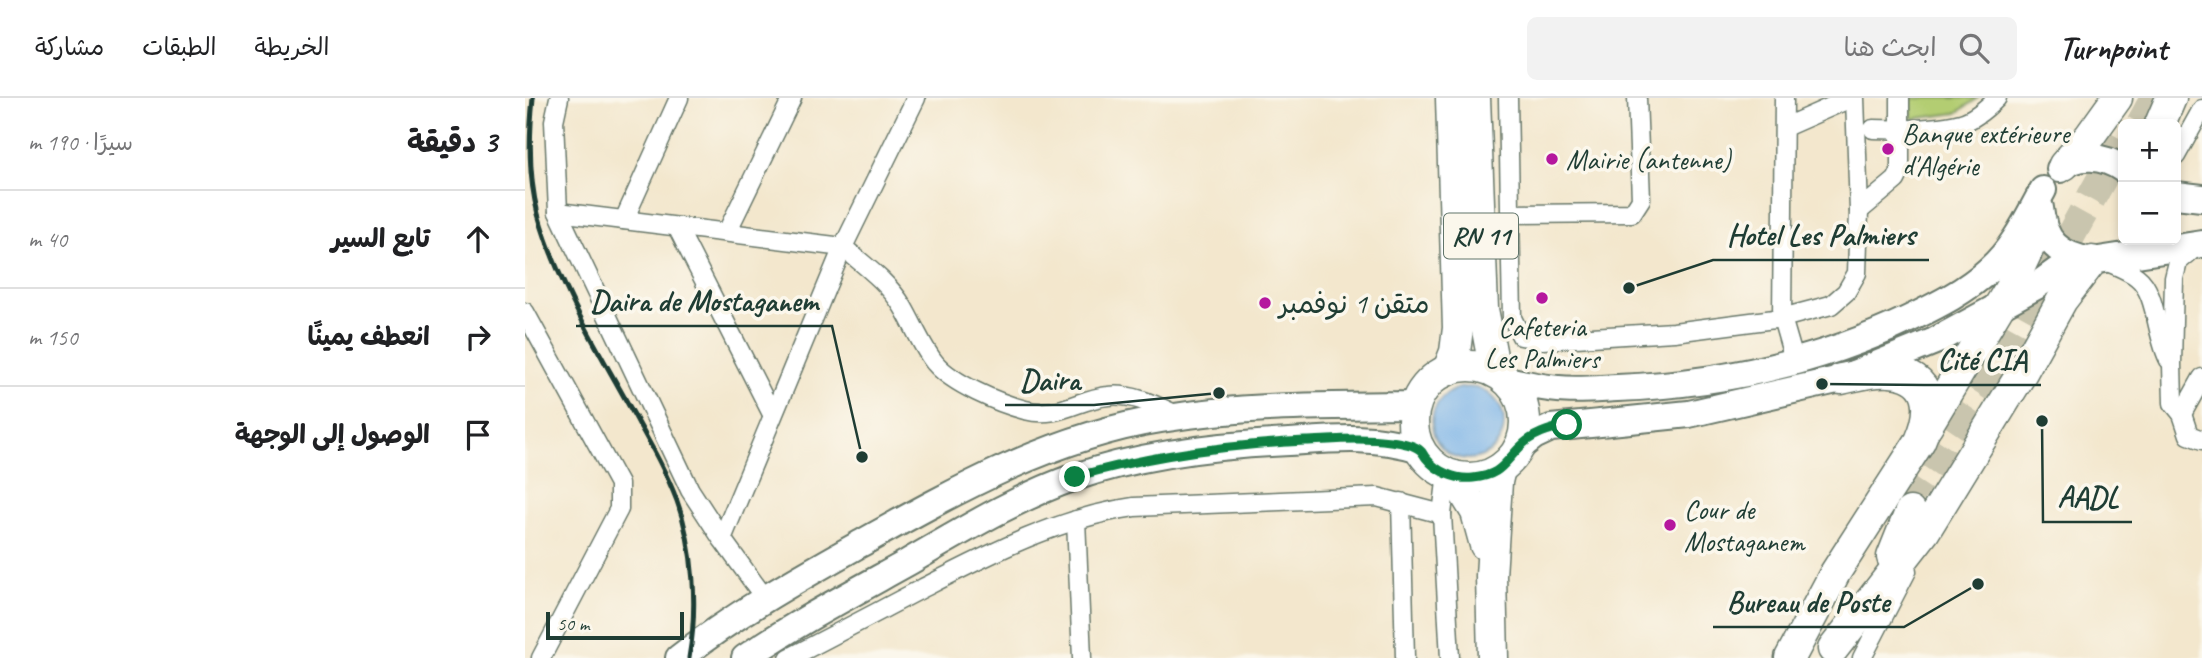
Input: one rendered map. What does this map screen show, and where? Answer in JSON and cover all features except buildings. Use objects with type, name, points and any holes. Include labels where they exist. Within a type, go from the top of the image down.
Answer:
[{"type":"main road","name":"RN 11","points":[[1448,370],[1455,352],[1458,328],[1451,98]]},
{"type":"main road","name":"RN 11","points":[[1475,98],[1483,309],[1501,376]]},
{"type":"main road","points":[[1491,576],[1476,512],[1450,475],[1427,460],[1420,449],[1413,427],[1415,405],[1428,383],[1448,370],[1464,366],[1480,367],[1501,376],[1557,389],[1656,386],[1748,373],[1795,363],[1883,331],[1958,294],[1992,268],[2005,254],[2052,176],[2095,130],[2117,98]]},
{"type":"main road","points":[[2162,119],[2171,98]]},
{"type":"main road","points":[[2064,165],[2080,159],[2096,158],[2118,166]]},
{"type":"main road","points":[[2043,190],[2039,206],[2041,222],[2048,238],[2059,250],[2095,259],[2200,245]]},
{"type":"main road","points":[[2181,196],[2202,198]]},
{"type":"main road","points":[[1792,658],[1835,573],[1920,441],[2022,267],[2041,222]]},
{"type":"main road","points":[[1841,379],[1935,341],[2036,286],[2095,259],[2125,249],[2128,245]]},
{"type":"main road","points":[[1792,658],[1912,516],[2019,376],[2062,300],[2095,259]]},
{"type":"main road","points":[[1450,475],[1470,478],[1486,476],[1500,469],[1534,436],[1551,428],[1689,414],[1841,379],[1891,372],[1902,373],[1925,390],[1929,398],[1927,426]]},
{"type":"main road","points":[[1501,376],[1516,390],[1522,404],[1525,418],[1520,447]]},
{"type":"main road","points":[[678,658],[764,597],[900,522],[1002,469],[1043,451],[1110,430],[1181,416],[1290,406],[1415,405]]},
{"type":"main road","points":[[745,658],[785,650],[1027,497],[1075,477],[1125,463],[1193,451],[1263,443],[1366,438],[1393,441],[1420,449]]},
{"type":"main road","points":[[1493,658],[1491,576],[1500,469]]},
{"type":"main road","points":[[1830,653],[1912,516]]},
{"type":"street","points":[[559,98],[554,121],[558,212],[690,490],[764,597]]},
{"type":"street","points":[[624,220],[679,98]]},
{"type":"street","points":[[727,232],[792,98]]},
{"type":"street","points":[[722,539],[842,247],[916,98]]},
{"type":"street","points":[[1508,98],[1512,317],[1521,336],[1542,340],[1674,332],[1782,318],[1831,304],[1846,292],[1857,273],[1859,211],[1853,98],[1785,127]]},
{"type":"street","points":[[1510,214],[1632,213],[1641,199],[1637,98]]},
{"type":"street","points":[[1784,98],[1782,318],[1795,363]]},
{"type":"street","points":[[1859,211],[1896,180],[1900,172],[1900,98]]},
{"type":"street","points":[[1873,129],[1901,130],[1962,123],[1982,112],[1997,98]]},
{"type":"street","points":[[2181,147],[2202,108]]},
{"type":"street","points":[[558,212],[842,247],[902,304],[935,363],[950,376],[973,389],[1025,410],[1044,413],[1069,409],[1106,396],[1121,396],[1140,399],[1181,416]]},
{"type":"street","points":[[677,227],[772,414]]},
{"type":"street","points":[[2200,245],[2178,262],[2174,278],[2172,364],[2173,403],[2182,414],[2189,435],[2202,440]]},
{"type":"street","points":[[2095,259],[2137,277],[2146,287],[2162,348],[2172,364]]},
{"type":"street","points":[[525,312],[619,484],[619,509],[541,658]]},
{"type":"street","points":[[2182,414],[2202,378]]},
{"type":"street","points":[[1450,475],[1442,514],[1450,658]]},
{"type":"street","points":[[785,650],[998,549],[1076,520],[1134,507],[1377,498],[1442,514]]},
{"type":"street","points":[[1401,502],[1405,658]]},
{"type":"street","points":[[1862,658],[1903,578],[1912,516]]},
{"type":"street","points":[[1076,520],[1082,658]]},
{"type":"green space","points":[[1911,98],[1978,98],[1957,113],[1912,119]]},
{"type":"water","points":[[1468,387],[1488,393],[1498,403],[1504,423],[1498,443],[1488,453],[1468,459],[1448,453],[1438,443],[1432,423],[1438,403],[1448,393]]},
{"type":"tunnel","points":[[2144,119],[2155,98]]},
{"type":"tunnel","points":[[1902,506],[2016,335],[2118,149]]},
{"type":"railway","points":[[533,98],[531,171],[538,214],[547,242],[583,322],[664,471],[683,519],[691,558],[694,599],[689,658]]},
{"type":"place","name":"Banque extérieure d'Algérie","points":[[1888,149]]},
{"type":"place","name":"Mairie (antenne)","points":[[1552,159]]},
{"type":"place","name":"Hotel Les Palmiers","points":[[1629,288]]},
{"type":"place","name":"Cafeteria Les Palmiers","points":[[1542,298]]},
{"type":"place","name":"متقن 1 نوفمبر","points":[[1265,303]]},
{"type":"place","name":"Cité CIA","points":[[1822,384]]},
{"type":"place","name":"Daira","points":[[1219,393]]},
{"type":"place","name":"AADL","points":[[2042,421]]},
{"type":"place","name":"Daira de Mostaganem","points":[[862,457]]},
{"type":"place","name":"Cour de Mostaganem","points":[[1670,525]]},
{"type":"place","name":"Bureau de Poste","points":[[1978,584]]},
{"type":"route","points":[[1075,477],[1125,463],[1193,451],[1263,443],[1366,438],[1393,441],[1420,449],[1436,468],[1447,474],[1470,478],[1486,476],[1500,469],[1534,436],[1551,428],[1567,425]]}]
